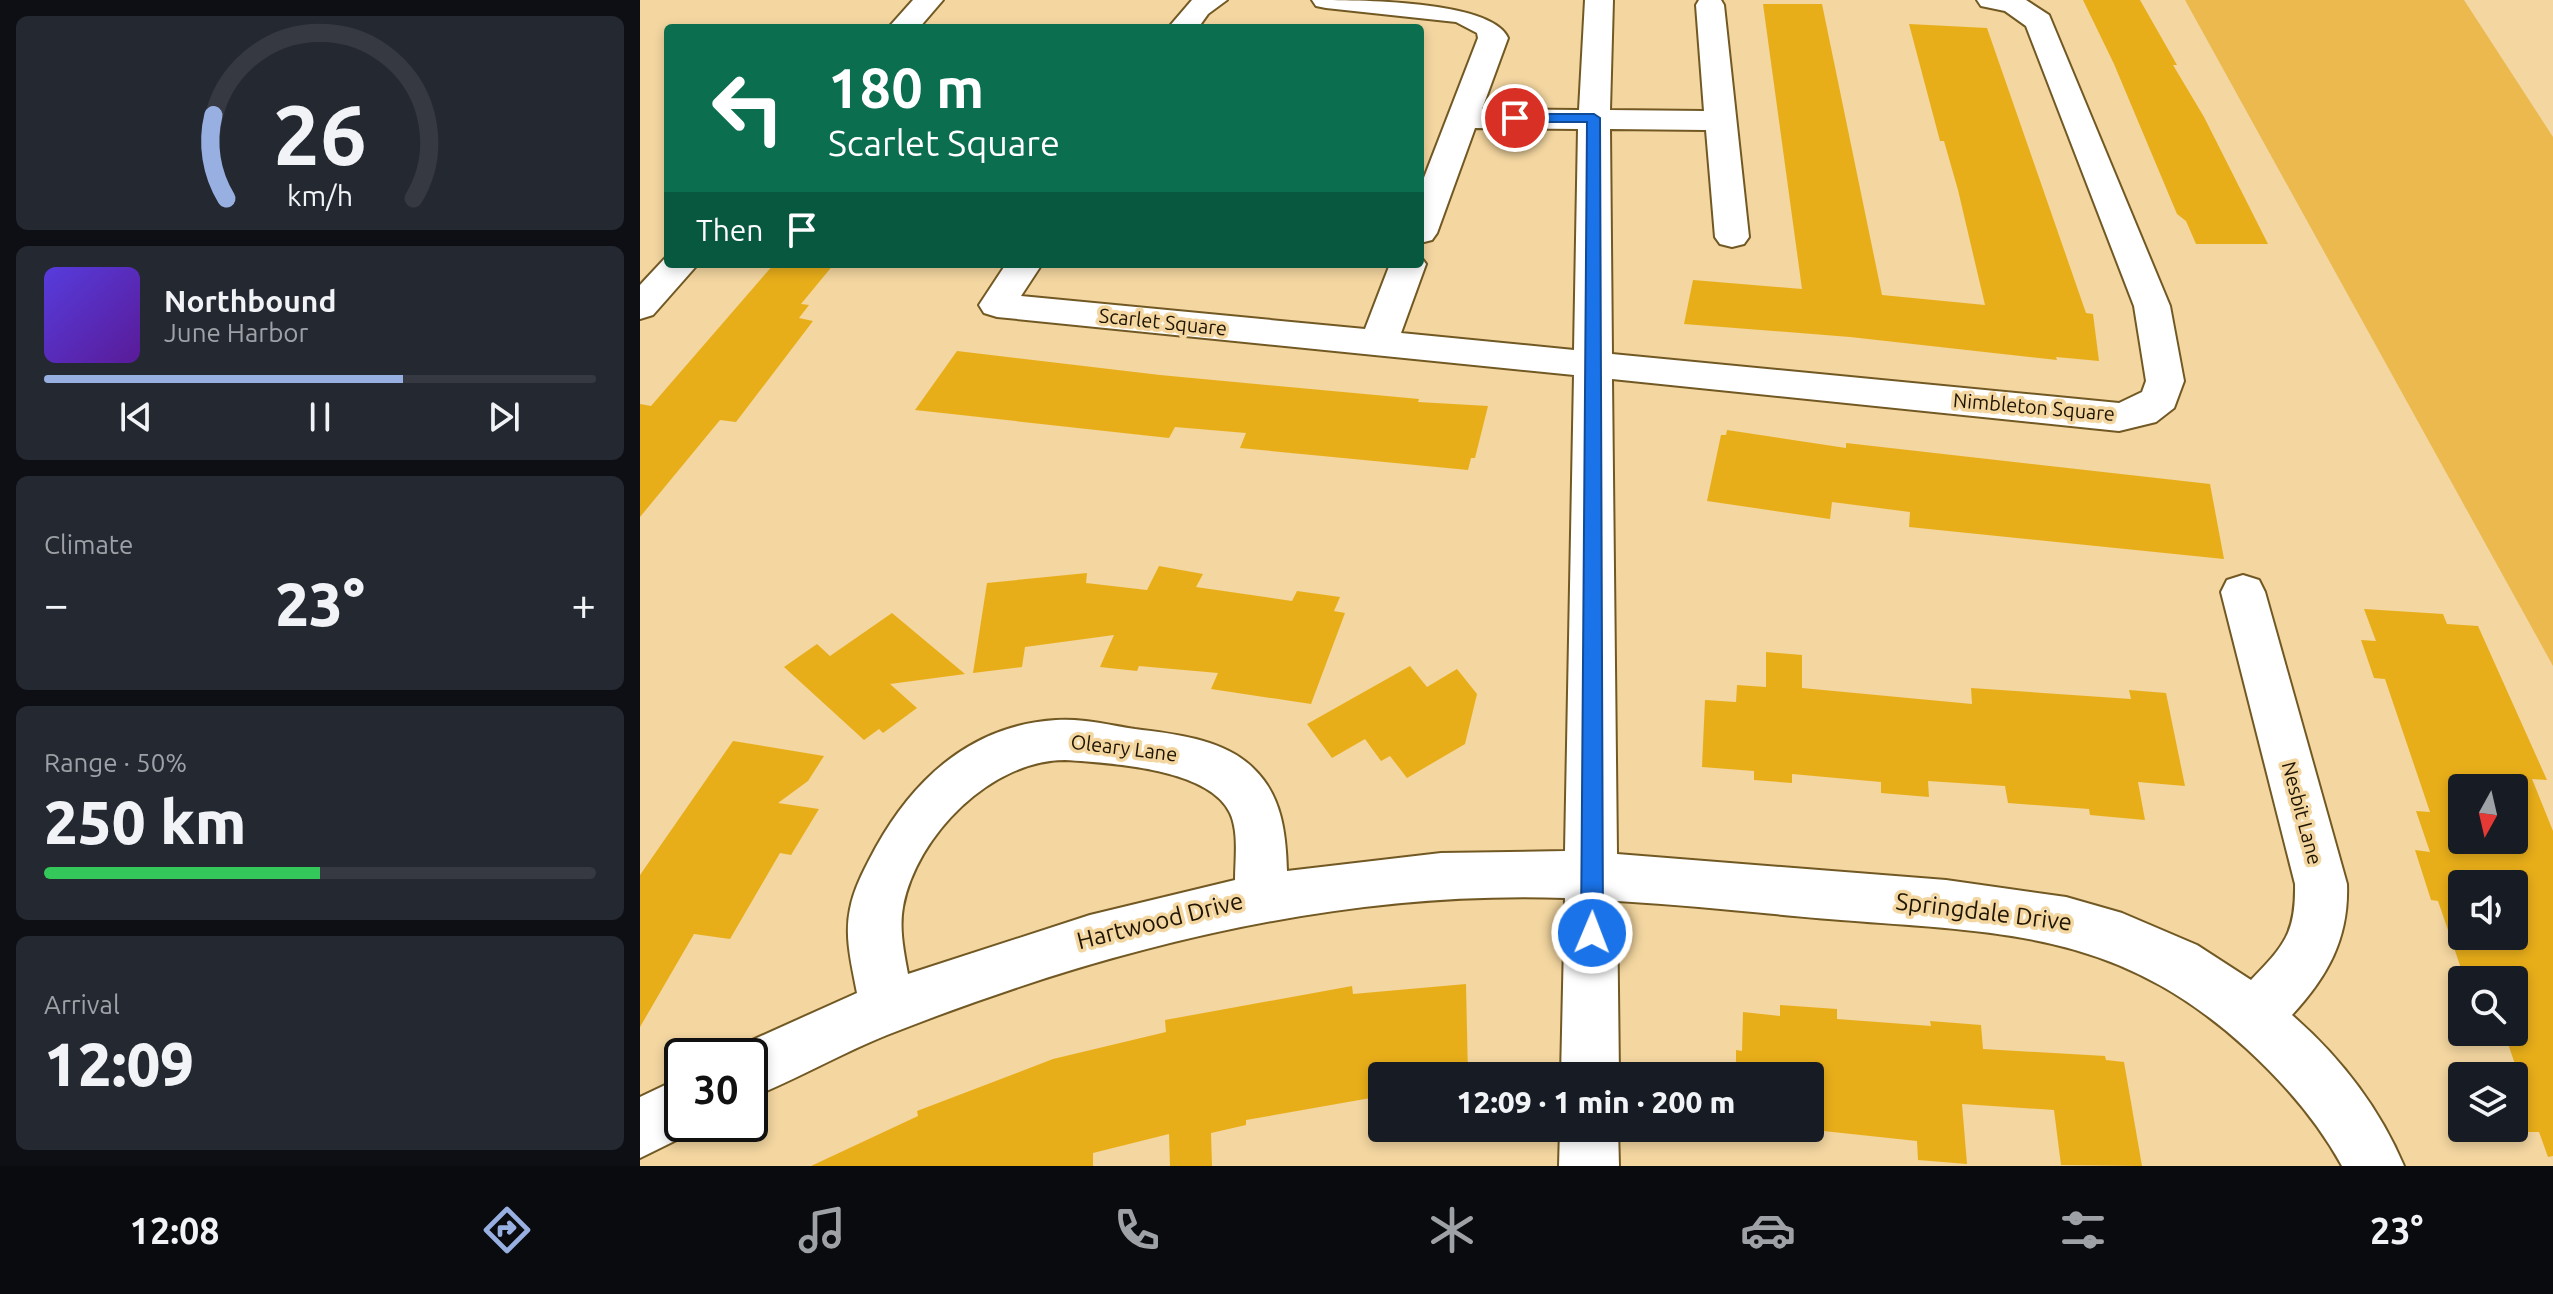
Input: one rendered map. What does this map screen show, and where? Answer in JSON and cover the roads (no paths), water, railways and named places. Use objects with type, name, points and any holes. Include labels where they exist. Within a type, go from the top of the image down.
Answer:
[{"type":"street","points":[[907,24],[929,0]]},
{"type":"street","points":[[1186,24],[1198,8],[1213,0]]},
{"type":"street","points":[[1326,0],[1463,14],[1490,28],[1493,38],[1424,222]]},
{"type":"street","points":[[1590,1062],[1594,118],[1599,0]]},
{"type":"street","name":"Nimbleton Square","points":[[1594,365],[2119,417],[2142,412],[2160,399],[2165,381],[2152,306],[2039,21],[2014,5],[1991,0]]},
{"type":"street","points":[[1710,5],[1732,237]]},
{"type":"street","points":[[1463,118],[1721,121]]},
{"type":"street","points":[[640,307],[676,268]]},
{"type":"street","name":"Scarlet Square","points":[[1021,268],[997,305],[1594,365]]},
{"type":"street","points":[[1378,344],[1406,268]]},
{"type":"street","name":"Nesbit Lane","points":[[2243,592],[2321,884],[2324,917],[2314,949],[2255,1015]]},
{"type":"street","name":"Oleary Lane","points":[[887,1008],[875,918],[882,889],[916,823],[943,788],[979,762],[1016,747],[1057,740],[1189,756],[1224,772],[1248,797],[1257,825],[1261,897]]},
{"type":"street","name":"Hartwood Drive","points":[[768,1062],[887,1008],[1052,948],[1186,912],[1261,897],[1421,877],[1592,875]]},
{"type":"street","name":"Springdale Drive","points":[[1592,875],[2060,917],[2111,931],[2160,953],[2209,981],[2255,1015],[2321,1084],[2374,1166]]},
{"type":"street","points":[[640,1129],[664,1116]]},
{"type":"street","points":[[1589,1142],[1589,1166]]}]
